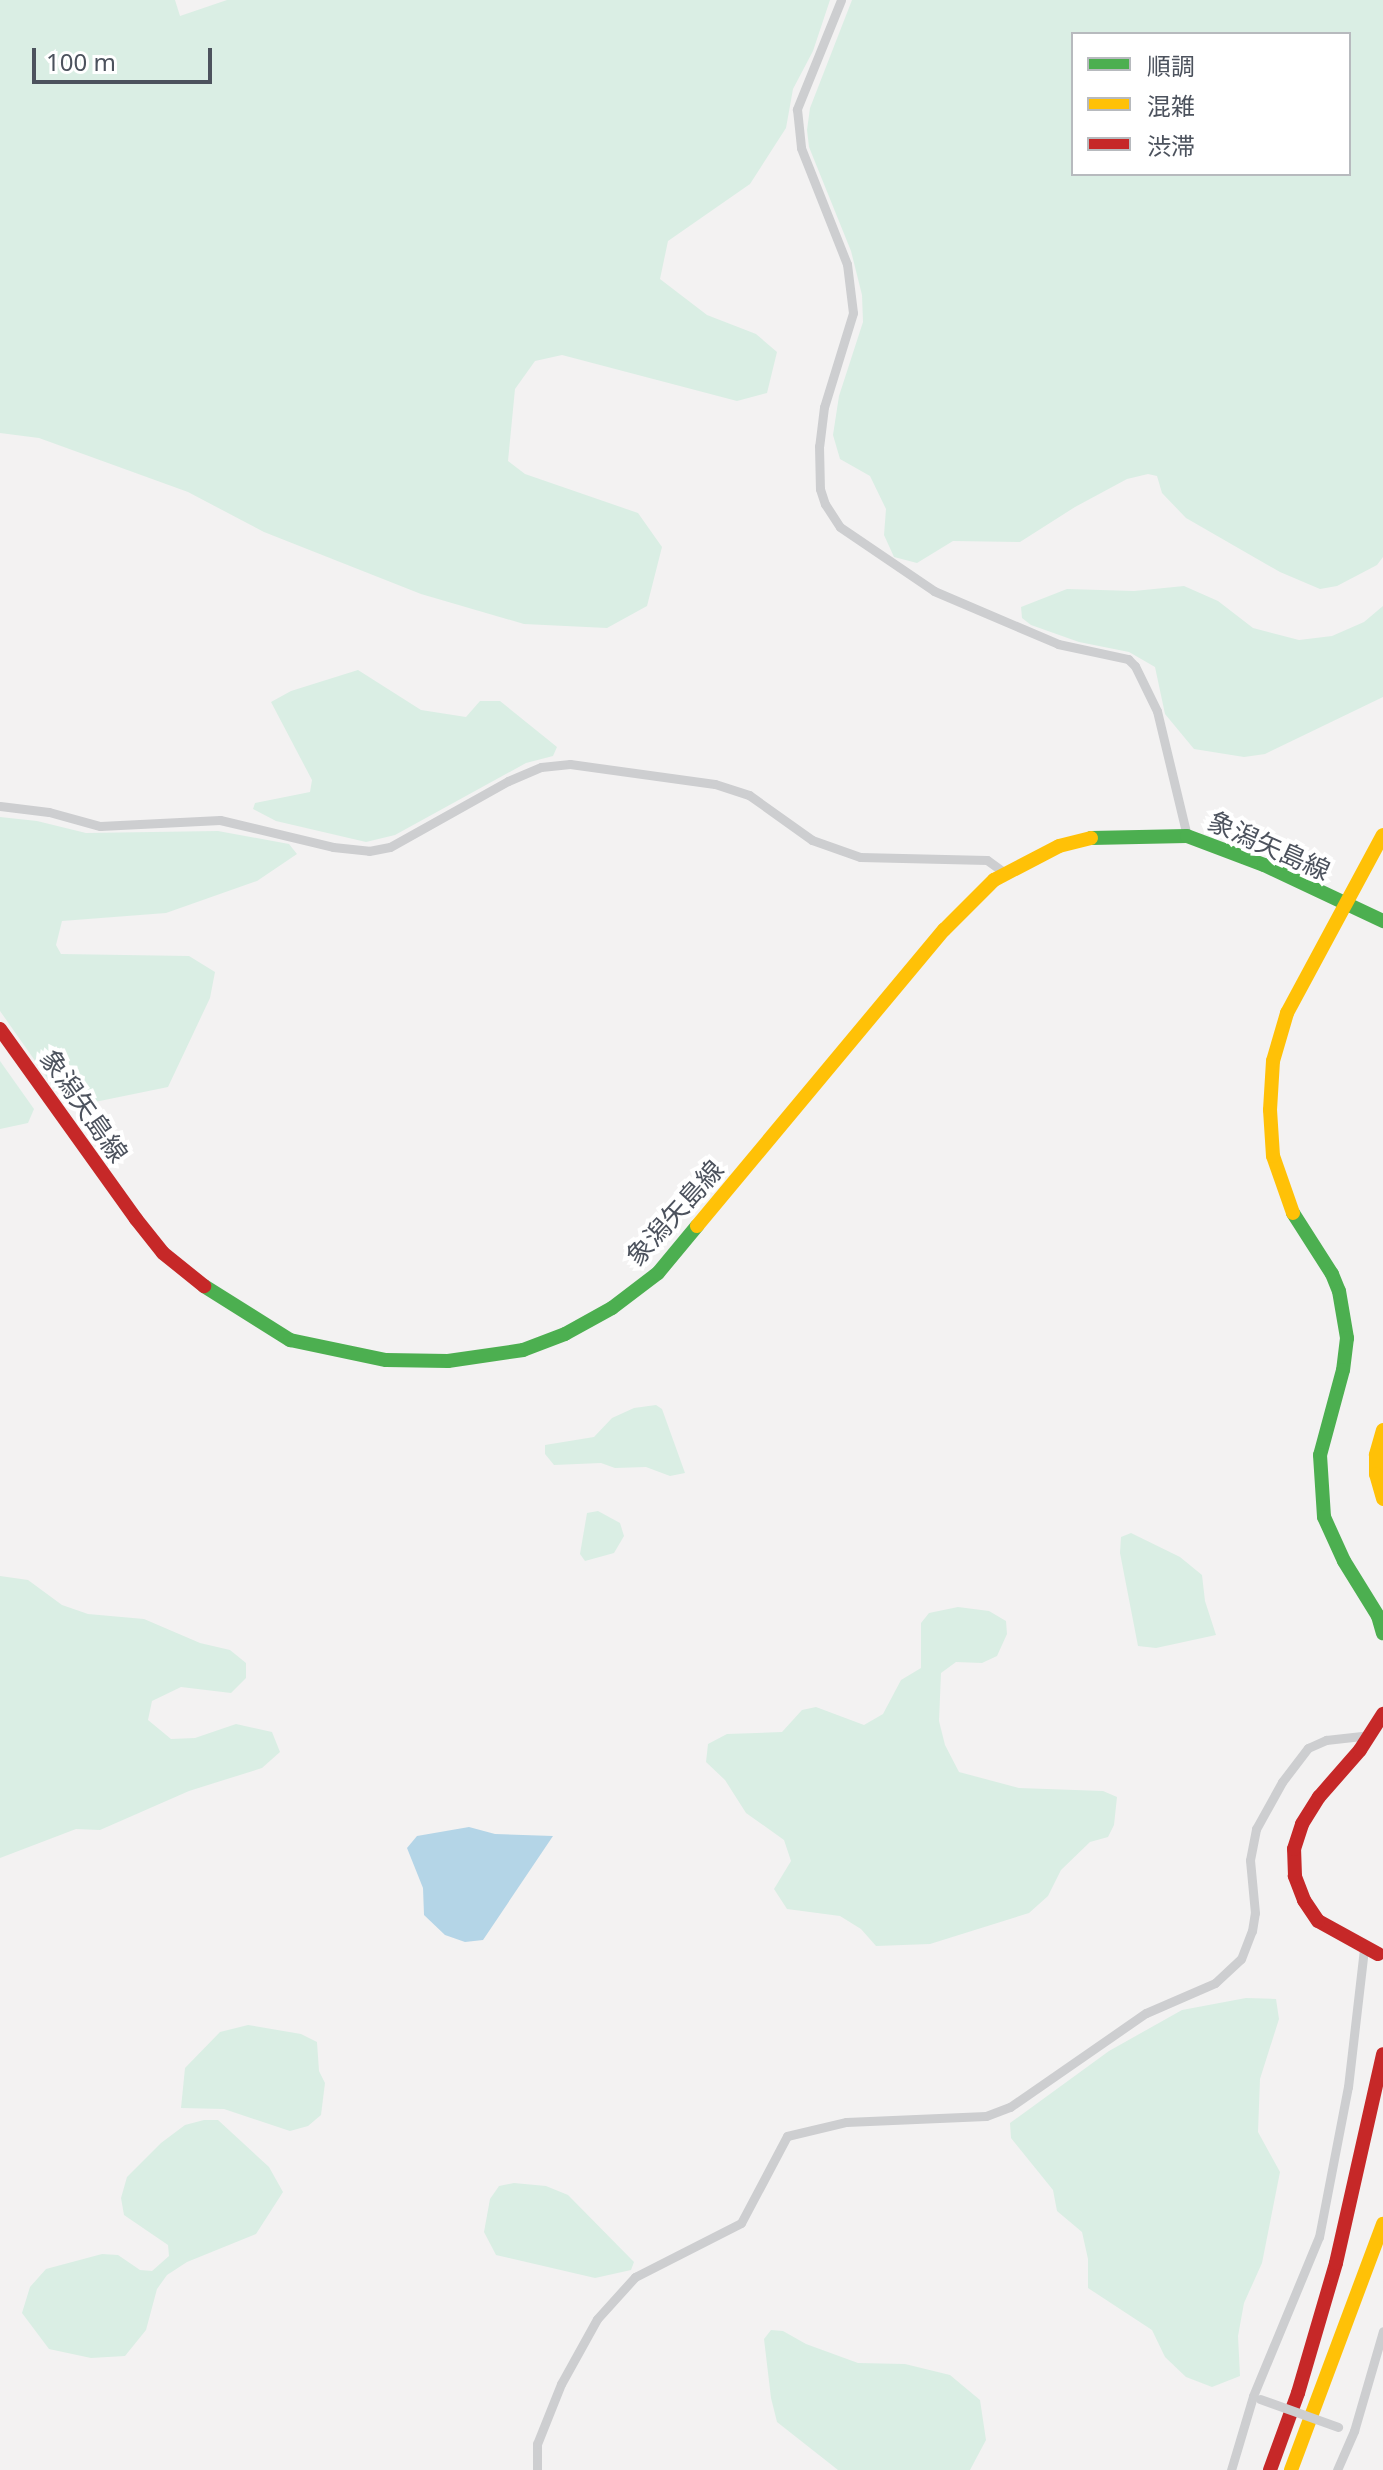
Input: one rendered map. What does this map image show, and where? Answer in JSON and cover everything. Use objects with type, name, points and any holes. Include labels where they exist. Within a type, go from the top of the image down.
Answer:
[{"type":"main road","points":[[1383,835],[1287,1013],[1273,1061],[1270,1110],[1273,1156],[1290,1208],[1332,1274],[1339,1291],[1347,1338],[1343,1370],[1320,1455],[1324,1517],[1344,1561],[1378,1616],[1383,1633]]},
{"type":"main road","name":"象潟矢島線","points":[[0,1029],[163,1253],[232,1307],[290,1340],[319,1349],[417,1363],[488,1358],[565,1334],[612,1308],[658,1273],[944,930],[1005,873],[1059,846],[1099,836],[1187,836],[1264,865],[1383,921]]},
{"type":"main road","points":[[1383,1430],[1376,1455],[1376,1474],[1383,1499]]},
{"type":"main road","points":[[1371,1952],[1318,1921],[1304,1900],[1295,1876],[1294,1849],[1302,1824],[1319,1797],[1371,1735],[1383,1714]]},
{"type":"main road","points":[[1270,2470],[1298,2393],[1336,2263],[1383,2054]]},
{"type":"main road","points":[[1291,2470],[1383,2224]]},
{"type":"street","points":[[841,0],[797,109],[801,148],[847,264],[853,313],[824,407],[819,446],[820,489],[825,504],[840,527],[934,591],[1058,644],[1128,659],[1135,666],[1157,711],[1187,836]]},
{"type":"street","points":[[0,806],[49,812],[100,826],[220,820],[333,847],[369,851],[390,847],[508,781],[541,767],[580,765],[727,787],[749,795],[812,840],[860,857],[987,860],[1005,873]]},
{"type":"street","points":[[537,2470],[537,2444],[561,2384],[597,2319],[635,2277],[741,2223],[787,2136],[846,2122],[986,2116],[1010,2107],[1146,2013],[1215,1983],[1241,1959],[1252,1931],[1255,1913],[1250,1860],[1256,1829],[1282,1782],[1308,1748],[1326,1740],[1371,1735]]},
{"type":"street","points":[[1231,2470],[1319,2237],[1371,1952]]},
{"type":"street","points":[[1337,2470],[1354,2431],[1383,2331]]},
{"type":"street","points":[[1257,2397],[1354,2431]]},
{"type":"green space","points":[[0,0],[175,0],[180,16],[227,0],[830,0],[813,51],[793,89],[786,128],[750,184],[668,241],[660,279],[707,315],[756,334],[777,352],[767,393],[737,401],[562,355],[535,361],[515,389],[508,461],[525,474],[638,513],[662,547],[647,606],[607,628],[524,624],[421,594],[264,532],[188,492],[39,438],[0,433]]},
{"type":"green space","points":[[852,0],[1383,0],[1383,557],[1377,565],[1337,586],[1320,589],[1280,572],[1186,518],[1162,493],[1157,476],[1148,474],[1127,479],[1020,542],[953,541],[917,563],[894,557],[884,535],[886,509],[870,476],[840,459],[833,435],[839,396],[863,322],[862,295],[851,251],[809,147],[807,130],[810,108]]},
{"type":"green space","points":[[1184,586],[1218,601],[1253,628],[1299,640],[1332,636],[1364,622],[1383,606],[1383,697],[1265,754],[1244,757],[1194,749],[1165,714],[1155,667],[1129,652],[1079,642],[1031,625],[1022,618],[1021,607],[1067,589],[1134,591]]},
{"type":"green space","points":[[358,670],[421,710],[466,717],[480,701],[500,701],[557,747],[553,756],[526,763],[395,835],[366,842],[276,821],[253,809],[255,803],[310,792],[312,780],[271,702],[291,691]]},
{"type":"green space","points":[[0,817],[37,821],[86,833],[218,831],[289,844],[297,854],[257,881],[166,913],[62,921],[56,945],[61,954],[189,956],[215,972],[210,998],[168,1087],[85,1104],[57,1092],[0,1011]]},
{"type":"green space","points":[[0,1061],[34,1109],[28,1123],[0,1129]]},
{"type":"green space","points":[[656,1405],[662,1409],[685,1473],[670,1476],[646,1467],[615,1468],[601,1463],[554,1465],[545,1454],[545,1445],[594,1437],[612,1418],[634,1408]]},
{"type":"green space","points":[[598,1511],[620,1523],[624,1536],[614,1553],[585,1561],[580,1554],[587,1513]]},
{"type":"green space","points":[[1131,1533],[1180,1557],[1202,1575],[1205,1601],[1216,1635],[1156,1648],[1138,1646],[1120,1553],[1121,1537]]},
{"type":"green space","points":[[0,1576],[28,1580],[62,1605],[88,1614],[144,1619],[200,1643],[230,1650],[246,1663],[246,1678],[231,1693],[181,1687],[152,1701],[148,1720],[171,1739],[195,1738],[236,1724],[272,1732],[280,1752],[262,1768],[189,1791],[100,1830],[76,1829],[0,1858]]},
{"type":"green space","points":[[958,1607],[989,1611],[1006,1621],[1007,1634],[997,1656],[982,1663],[956,1662],[941,1673],[939,1721],[945,1745],[959,1772],[1019,1788],[1103,1791],[1117,1797],[1114,1825],[1108,1837],[1090,1842],[1061,1870],[1048,1896],[1029,1913],[930,1944],[876,1946],[861,1929],[840,1916],[787,1909],[774,1889],[791,1861],[784,1840],[746,1813],[725,1780],[706,1762],[708,1744],[727,1734],[782,1732],[802,1710],[816,1707],[864,1725],[883,1714],[901,1680],[921,1668],[921,1623],[929,1613]]},
{"type":"green space","points":[[1246,1998],[1276,1999],[1279,2019],[1260,2079],[1258,2132],[1280,2172],[1262,2263],[1244,2303],[1238,2336],[1240,2376],[1212,2387],[1186,2377],[1165,2357],[1152,2330],[1088,2288],[1088,2259],[1082,2232],[1057,2211],[1053,2190],[1011,2138],[1010,2123],[1109,2051],[1182,2010]]},
{"type":"green space","points":[[248,2025],[301,2034],[317,2042],[319,2071],[325,2083],[321,2115],[308,2126],[290,2131],[224,2109],[181,2108],[185,2068],[220,2032]]},
{"type":"green space","points":[[218,2120],[269,2167],[283,2192],[256,2234],[187,2262],[167,2275],[157,2289],[146,2330],[125,2356],[91,2358],[49,2349],[22,2313],[30,2287],[46,2269],[102,2254],[118,2255],[140,2270],[152,2271],[169,2256],[168,2245],[124,2215],[121,2198],[127,2177],[161,2143],[185,2125]]},
{"type":"green space","points":[[514,2183],[546,2186],[568,2195],[634,2262],[631,2270],[595,2278],[496,2255],[484,2232],[490,2199],[499,2186]]},
{"type":"green space","points":[[771,2330],[783,2331],[806,2344],[858,2363],[905,2364],[950,2375],[980,2400],[986,2440],[970,2470],[838,2470],[777,2422],[764,2339]]},
{"type":"water","points":[[469,1827],[495,1834],[553,1836],[483,1940],[465,1942],[445,1935],[424,1915],[423,1888],[407,1848],[417,1836]]},
{"type":"traffic: fast","points":[[1091,838],[1187,836],[1264,865],[1383,921]]},
{"type":"traffic: fast","points":[[1293,1213],[1332,1274],[1339,1291],[1347,1338],[1343,1370],[1320,1455],[1324,1517],[1344,1561],[1378,1616],[1383,1633]]},
{"type":"traffic: fast","points":[[204,1286],[290,1340],[386,1360],[448,1361],[523,1350],[565,1334],[612,1308],[658,1273],[697,1226]]},
{"type":"traffic: slow","points":[[1293,1213],[1273,1156],[1270,1110],[1273,1061],[1287,1013],[1383,835]]},
{"type":"traffic: slow","points":[[697,1226],[944,930],[994,880],[1059,846],[1091,838]]},
{"type":"traffic: slow","points":[[1383,1430],[1376,1455],[1376,1474],[1383,1499]]},
{"type":"traffic: slow","points":[[1291,2470],[1383,2224]]},
{"type":"traffic: jam","points":[[0,1029],[136,1219],[163,1253],[204,1286]]},
{"type":"traffic: jam","points":[[1378,1954],[1318,1921],[1304,1900],[1295,1876],[1294,1849],[1302,1824],[1319,1797],[1360,1750],[1383,1714]]},
{"type":"traffic: jam","points":[[1270,2470],[1298,2393],[1336,2263],[1383,2054]]}]
